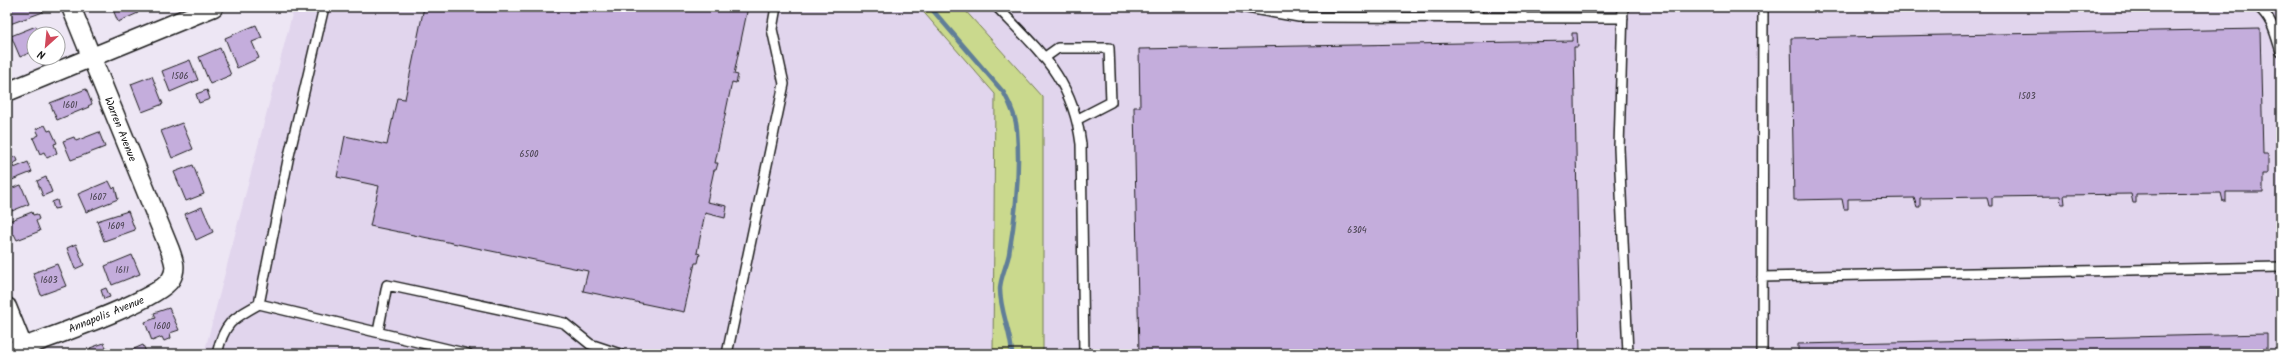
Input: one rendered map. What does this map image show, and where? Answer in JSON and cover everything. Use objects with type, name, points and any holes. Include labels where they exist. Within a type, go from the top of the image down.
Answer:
[{"type":"street","name":"Warren Avenue","points":[[71,7],[170,250]]},
{"type":"street","points":[[7,92],[213,7]]},
{"type":"street","name":"Annapolis Avenue","points":[[7,353],[25,350],[156,294],[167,285],[173,274],[175,264],[170,250]]},
{"type":"street","points":[[7,307],[25,350]]},
{"type":"lane","points":[[258,304],[288,160],[324,7]]},
{"type":"lane","points":[[727,354],[784,84],[772,29],[776,7]]},
{"type":"lane","points":[[997,7],[1044,58],[1064,86],[1078,119],[1081,144],[1084,354]]},
{"type":"lane","points":[[1241,7],[1299,17],[1623,18]]},
{"type":"lane","points":[[1476,17],[1478,7]]},
{"type":"lane","points":[[1521,17],[1523,7]]},
{"type":"lane","points":[[1623,7],[1619,148],[1628,354]]},
{"type":"lane","points":[[1762,7],[1762,354]]},
{"type":"lane","points":[[2258,7],[2263,11],[2272,25],[2281,52]]},
{"type":"lane","points":[[1044,58],[1058,48],[1109,48],[1111,102],[1078,119]]},
{"type":"lane","points":[[1762,277],[2281,267]]},
{"type":"lane","points":[[378,332],[387,285],[564,323],[590,344],[620,354]]},
{"type":"lane","points":[[218,354],[222,333],[237,316],[258,304],[468,354]]},
{"type":"shaded area","points":[[294,7],[919,7],[995,94],[993,354],[204,354]]},
{"type":"shaded area","points":[[962,7],[2281,7],[2281,354],[1043,354],[1043,97]]},
{"type":"green space","points":[[919,7],[962,7],[1043,97],[1043,354],[993,354],[995,94]]},
{"type":"building","points":[[7,7],[40,7],[43,12],[10,24],[7,18]]},
{"type":"building","points":[[112,7],[135,7],[138,13],[118,22]]},
{"type":"building","points":[[424,7],[748,7],[734,74],[738,75],[736,83],[732,82],[715,163],[718,163],[716,170],[714,170],[707,202],[727,206],[725,218],[705,213],[697,253],[700,254],[698,263],[695,263],[684,312],[583,291],[588,271],[370,226],[379,186],[337,177],[345,136],[387,145],[397,98],[405,99]]},
{"type":"building","points":[[256,25],[262,38],[252,42],[259,58],[237,68],[225,38]]},
{"type":"building","points":[[2260,29],[2263,154],[2268,154],[2268,174],[2263,174],[2263,192],[2226,192],[2226,201],[2223,201],[2221,193],[2136,194],[2136,203],[2133,203],[2131,194],[2064,195],[2065,204],[2061,204],[2060,196],[1992,197],[1992,206],[1989,206],[1987,197],[1920,198],[1920,207],[1917,207],[1914,198],[1848,199],[1848,209],[1844,209],[1842,199],[1794,200],[1791,38]]},
{"type":"building","points":[[26,30],[26,54],[20,57],[11,36]]},
{"type":"building","points":[[1572,33],[1577,33],[1578,47],[1574,47],[1580,354],[1139,354],[1134,107],[1140,107],[1139,49],[1572,41]]},
{"type":"building","points":[[220,48],[231,75],[210,84],[199,57]]},
{"type":"building","points":[[190,60],[198,80],[170,92],[162,71]]},
{"type":"building","points":[[152,76],[163,104],[142,112],[131,84]]},
{"type":"building","points":[[86,89],[92,104],[88,106],[89,107],[57,120],[50,103]]},
{"type":"building","points":[[207,90],[210,99],[199,103],[196,94]]},
{"type":"building","points":[[182,123],[193,149],[172,158],[161,131]]},
{"type":"building","points":[[45,125],[48,131],[51,130],[57,143],[54,144],[57,153],[47,158],[44,152],[40,154],[33,138],[39,135],[36,129]]},
{"type":"building","points":[[99,132],[105,147],[71,160],[63,141],[74,137],[76,141]]},
{"type":"building","points":[[16,156],[18,161],[12,164],[14,168],[28,162],[32,172],[7,182],[7,160]]},
{"type":"building","points":[[193,165],[204,194],[186,201],[174,172]]},
{"type":"building","points":[[46,177],[52,192],[43,196],[37,181]]},
{"type":"building","points":[[109,181],[113,189],[115,187],[118,199],[86,212],[78,194]]},
{"type":"building","points":[[21,185],[29,204],[7,213],[7,190]]},
{"type":"building","points":[[57,200],[59,208],[54,209],[52,202]]},
{"type":"building","points":[[202,207],[213,232],[196,240],[185,214]]},
{"type":"building","points":[[128,211],[135,230],[104,241],[97,221]]},
{"type":"building","points":[[32,212],[33,215],[37,214],[39,219],[36,221],[40,231],[17,240],[14,234],[11,236],[8,228],[11,227],[9,221]]},
{"type":"building","points":[[76,244],[84,265],[75,269],[67,248]]},
{"type":"building","points":[[132,255],[140,274],[112,285],[105,266]]},
{"type":"building","points":[[57,264],[66,286],[41,295],[33,273]]},
{"type":"building","points":[[106,288],[110,297],[104,299],[101,290]]},
{"type":"building","points":[[169,308],[179,330],[170,333],[171,338],[164,341],[162,337],[152,341],[145,322],[156,318],[154,313]]},
{"type":"building","points":[[2267,334],[2267,353],[2273,354],[1798,354],[1798,344]]},
{"type":"building","points":[[104,343],[109,354],[84,354],[91,351],[90,348]]},
{"type":"building","points":[[143,345],[147,354],[128,354],[127,352]]},
{"type":"waterway","points":[[930,7],[1004,93],[1014,115],[1018,145],[1018,176],[1014,223],[1009,254],[1001,280],[1000,289],[1000,297],[1010,338],[1012,354]]}]
